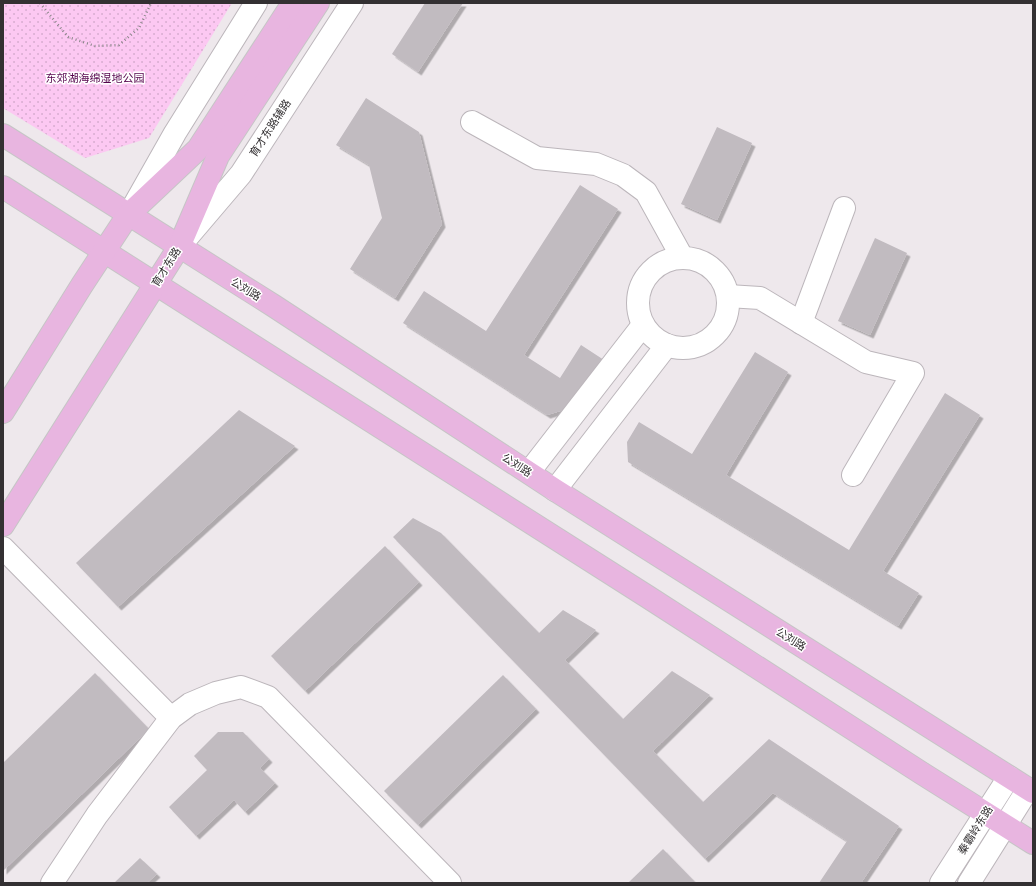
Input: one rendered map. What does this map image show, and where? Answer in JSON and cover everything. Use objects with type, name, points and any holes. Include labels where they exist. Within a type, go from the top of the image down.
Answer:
[{"type":"main road","points":[[3,412],[128,214],[198,149],[293,3]]},
{"type":"main road","name":"育才东路","points":[[3,525],[179,247],[218,156],[318,3]]},
{"type":"main road","name":"公刘路","points":[[3,135],[274,306],[555,490],[1031,791]]},
{"type":"main road","points":[[3,187],[1033,843]]},
{"type":"street","points":[[128,214],[175,133],[256,3]]},
{"type":"street","name":"育才东路辅路","points":[[179,247],[241,174],[352,3]]},
{"type":"street","points":[[472,122],[537,158],[596,164],[623,175],[646,192],[682,257]]},
{"type":"street","points":[[801,323],[844,208]]},
{"type":"street","points":[[682,257],[696,259],[708,264],[717,273],[724,284],[728,296],[727,312],[722,327],[711,338],[698,346],[682,348],[657,341],[649,334],[643,325],[638,310],[638,294],[644,279],[654,268],[667,260],[682,257]]},
{"type":"street","points":[[728,296],[760,298],[866,362],[913,374],[853,475]]},
{"type":"street","points":[[529,472],[643,325]]},
{"type":"street","points":[[555,490],[667,345]]},
{"type":"street","points":[[3,548],[171,718]]},
{"type":"street","points":[[52,883],[98,815],[171,718],[190,704],[216,693],[241,687],[268,697],[450,883]]},
{"type":"street","name":"秦霸岭东路","points":[[941,883],[1009,777]]},
{"type":"street","name":"秦霸岭东路","points":[[969,883],[1005,826],[1031,791]]},
{"type":"path","points":[[40,3],[68,37],[95,46],[119,45],[139,28],[151,3]]},
{"type":"green space","name":"东郊湖海绵湿地公园","points":[[3,3],[232,3],[149,138],[85,158],[3,108]]},
{"type":"building","points":[[425,3],[463,3],[418,72],[392,54]]},
{"type":"building","points":[[366,98],[419,132],[442,224],[395,298],[350,269],[382,218],[369,165],[336,145]]},
{"type":"building","points":[[717,127],[752,143],[717,220],[681,204]]},
{"type":"building","points":[[580,185],[618,209],[524,355],[560,378],[581,345],[604,360],[574,407],[547,415],[403,323],[424,291],[486,331]]},
{"type":"building","points":[[875,238],[907,253],[870,335],[838,321]]},
{"type":"building","points":[[755,352],[788,372],[726,475],[849,550],[945,393],[980,415],[883,571],[919,593],[898,626],[628,462],[627,442],[639,422],[692,454]]},
{"type":"building","points":[[239,410],[295,446],[118,607],[76,563]]},
{"type":"building","points":[[413,518],[441,533],[539,633],[563,610],[596,630],[565,660],[623,719],[672,671],[710,695],[653,751],[703,802],[769,739],[899,826],[861,883],[819,883],[847,841],[773,793],[705,859],[393,537]]},
{"type":"building","points":[[385,546],[419,582],[305,691],[271,656]]},
{"type":"building","points":[[95,673],[149,729],[3,871],[3,763]]},
{"type":"building","points":[[503,675],[536,709],[418,825],[384,791]]},
{"type":"building","points":[[218,732],[243,732],[269,759],[260,768],[275,783],[245,812],[234,800],[196,836],[169,807],[207,770],[194,756]]},
{"type":"building","points":[[663,849],[696,883],[628,883]]},
{"type":"building","points":[[140,858],[157,874],[147,883],[114,883]]}]
